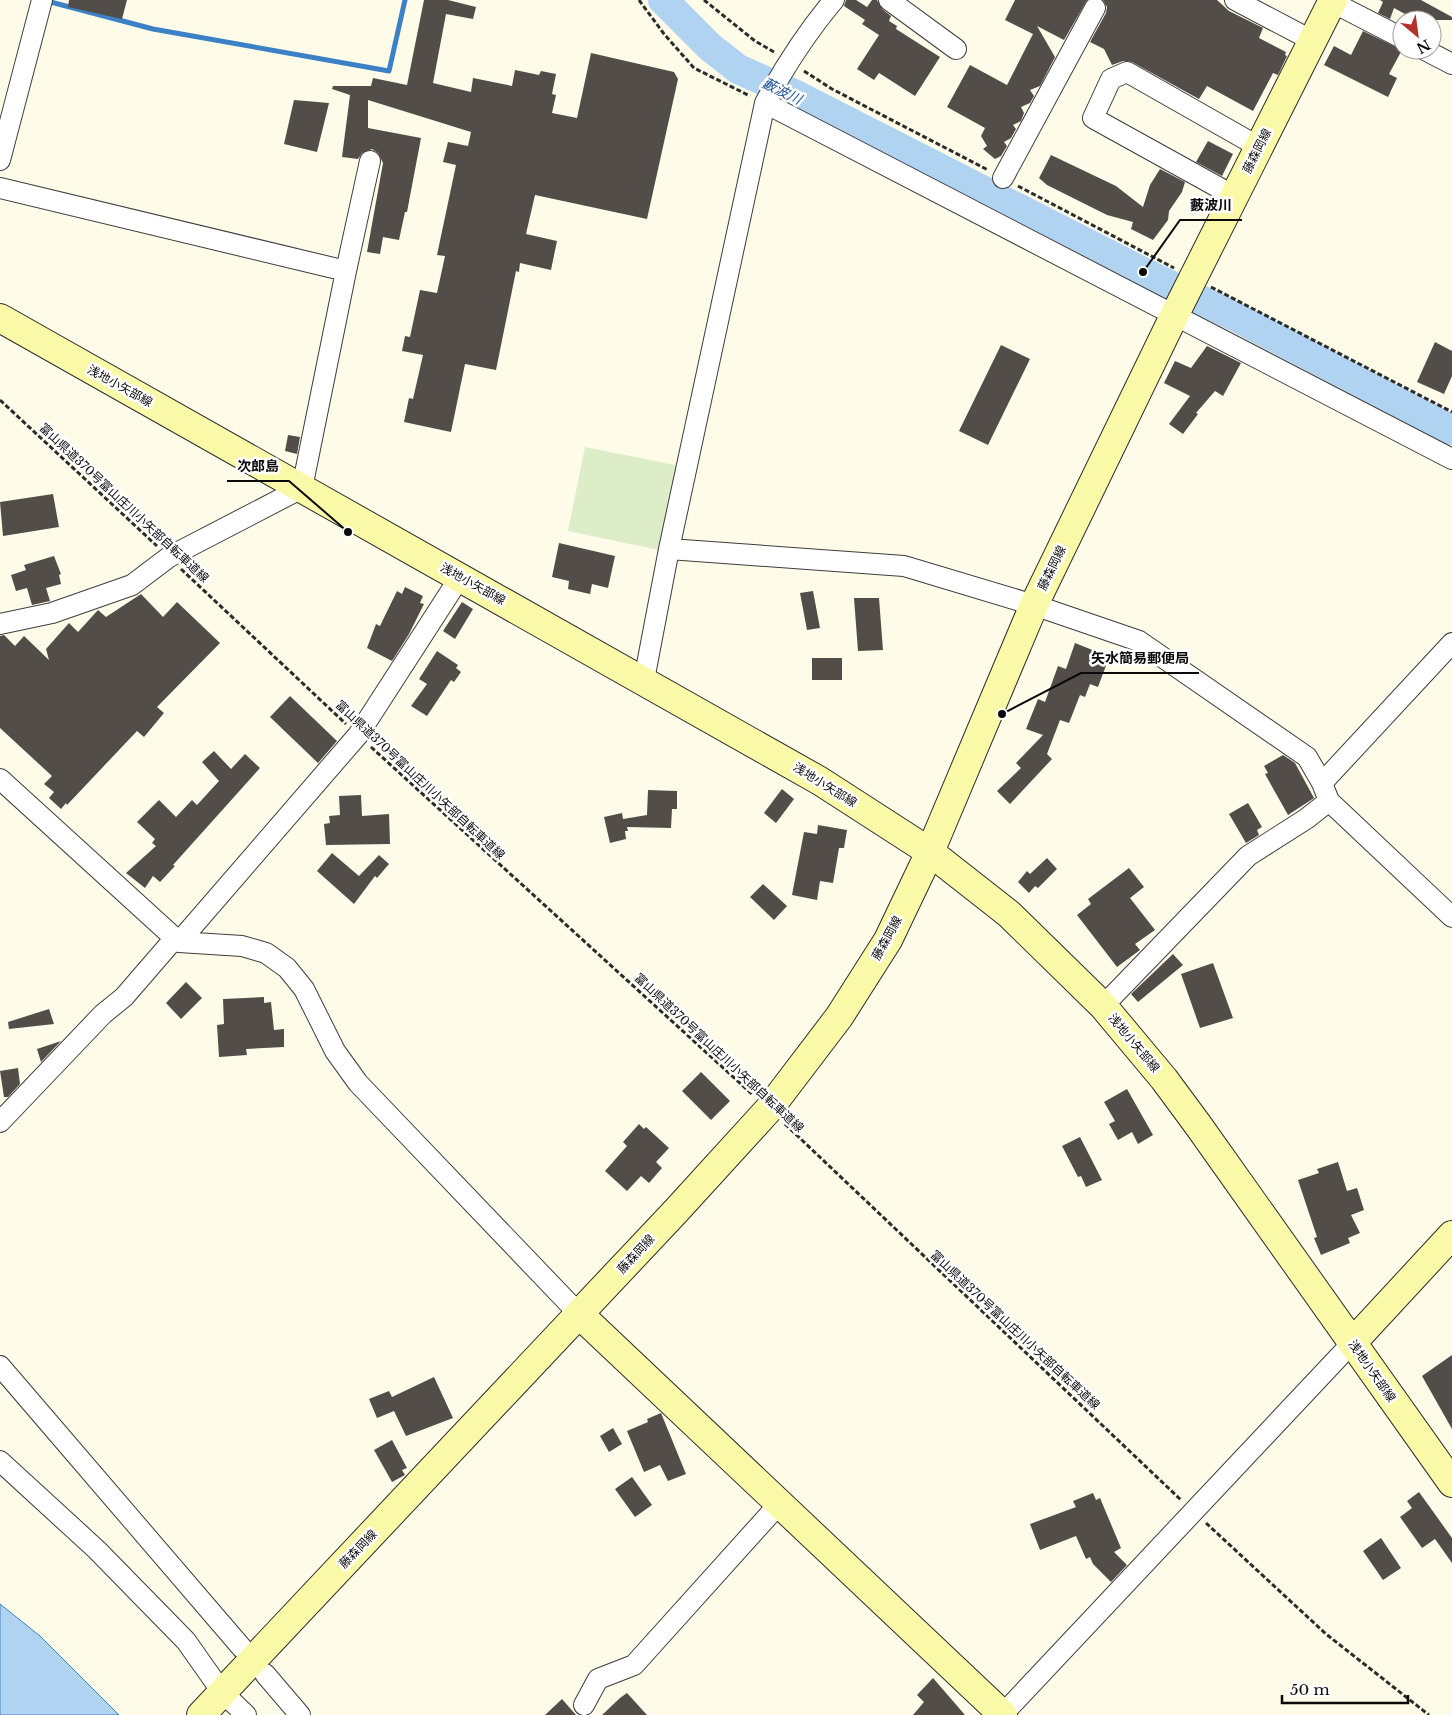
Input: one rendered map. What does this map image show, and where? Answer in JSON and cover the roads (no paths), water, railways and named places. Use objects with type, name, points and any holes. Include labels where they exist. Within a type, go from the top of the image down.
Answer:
[{"type":"main road","name":"藤森岡線","points":[[212,1703],[579,1314],[769,1109],[839,1017],[888,940],[930,852],[1034,605],[1174,316],[1333,1]]},
{"type":"main road","name":"浅地小矢部線","points":[[0,318],[820,781],[930,852],[1009,914],[1103,1006],[1170,1086],[1452,1483]]},
{"type":"main road","points":[[1352,1343],[1452,1235]]},
{"type":"main road","points":[[579,1314],[1003,1715]]},
{"type":"street","points":[[0,160],[42,0]]},
{"type":"street","points":[[644,680],[669,548],[765,103],[786,63],[811,27],[834,0]]},
{"type":"street","points":[[889,0],[956,49]]},
{"type":"street","points":[[1235,0],[1313,41]]},
{"type":"street","points":[[1333,1],[1392,33]]},
{"type":"street","points":[[1003,178],[1095,8]]},
{"type":"street","points":[[1234,196],[1093,118],[1111,79],[1126,72],[1259,147]]},
{"type":"street","points":[[765,103],[1452,459]]},
{"type":"street","points":[[0,624],[52,613],[132,584],[169,557],[302,488],[370,162]]},
{"type":"street","points":[[0,188],[346,270]]},
{"type":"street","points":[[669,548],[904,566],[1034,605],[1139,641],[1307,757],[1325,792],[1452,917]]},
{"type":"street","points":[[0,1122],[103,1014],[124,997],[177,940],[358,735],[460,577]]},
{"type":"street","points":[[1103,1006],[1248,856],[1306,819],[1325,792],[1452,643]]},
{"type":"street","points":[[0,779],[177,940],[242,946],[266,953],[287,968],[304,989],[335,1051],[358,1083],[579,1314]]},
{"type":"street","points":[[1003,1715],[1352,1343]]},
{"type":"street","points":[[0,1366],[242,1648]]},
{"type":"street","points":[[0,1461],[97,1550],[186,1641],[212,1703],[246,1715]]},
{"type":"street","points":[[584,1705],[598,1679],[634,1665],[779,1504]]},
{"type":"street","points":[[265,1674],[300,1715]]},
{"type":"water","points":[[0,1604],[40,1636],[119,1715],[0,1715]]},
{"type":"waterway","points":[[47,1],[153,29],[389,71],[405,0]]},
{"type":"waterway","name":"藪波川","points":[[663,0],[710,47],[738,69],[798,96],[1143,272],[1236,317],[1452,430]]},
{"type":"place","name":"藪波川","points":[[1143,272]]},
{"type":"place","name":"次郎島","points":[[348,532]]},
{"type":"place","name":"矢水簡易郵便局","points":[[1002,714]]}]
